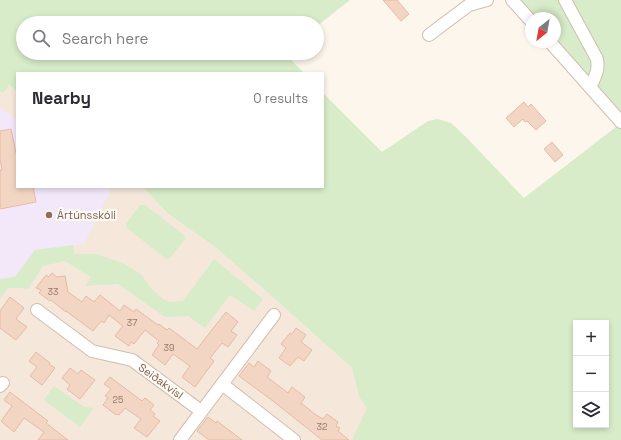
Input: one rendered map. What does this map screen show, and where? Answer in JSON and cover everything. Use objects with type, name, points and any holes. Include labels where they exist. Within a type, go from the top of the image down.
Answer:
[{"type":"street","points":[[429,35],[469,5],[487,0]]},
{"type":"street","points":[[512,0],[525,14]]},
{"type":"street","points":[[564,0],[597,59],[598,67],[590,87]]},
{"type":"street","points":[[555,48],[621,122]]},
{"type":"street","name":"Seiðakvísl","points":[[37,310],[92,351],[132,360],[201,411]]},
{"type":"street","points":[[180,440],[274,315]]},
{"type":"street","points":[[222,384],[294,440]]},
{"type":"shaded area","points":[[0,79],[16,90],[16,188],[144,188],[167,213],[215,247],[352,368],[359,397],[375,418],[363,440],[0,440]]},
{"type":"shaded area","name":"Ártúnsskóli","points":[[0,108],[16,119],[16,188],[112,188],[84,244],[35,250],[15,277],[0,279]]},
{"type":"green space","points":[[0,0],[350,0],[324,20],[324,16],[16,16],[16,60],[291,60],[303,72],[16,72],[16,90],[9,85],[3,93],[0,91]]},
{"type":"green space","points":[[518,0],[621,0],[621,116],[561,48],[561,12],[529,12]]},
{"type":"green space","points":[[324,94],[382,152],[428,121],[438,119],[451,123],[524,198],[621,123],[621,440],[352,440],[367,408],[359,397],[352,368],[215,247],[167,213],[144,188],[324,188]]},
{"type":"green space","points":[[140,205],[145,205],[184,235],[185,239],[170,258],[166,259],[127,228],[126,224]]},
{"type":"green space","points":[[73,245],[74,254],[96,254],[123,263],[141,274],[150,287],[163,299],[170,302],[183,301],[214,259],[263,299],[254,311],[230,295],[205,328],[188,316],[165,317],[118,284],[85,286],[91,277],[65,261],[43,266],[28,289],[8,288],[0,299],[0,279],[15,277],[35,250]]},
{"type":"green space","points":[[54,386],[84,407],[94,408],[80,427],[44,400]]},
{"type":"building","points":[[383,0],[397,0],[409,14],[401,21]]},
{"type":"building","points":[[524,102],[528,107],[531,104],[546,121],[536,130],[523,119],[514,127],[506,118]]},
{"type":"building","points":[[11,129],[16,153],[16,188],[33,188],[36,202],[0,209],[0,170],[2,170],[0,159],[0,131]]},
{"type":"building","points":[[552,142],[563,155],[555,162],[544,149]]},
{"type":"building","points":[[52,273],[57,277],[65,276],[68,292],[82,302],[86,296],[94,302],[100,295],[120,311],[124,305],[134,312],[136,309],[158,325],[159,324],[167,330],[169,328],[197,349],[226,312],[238,322],[231,331],[237,335],[228,347],[222,343],[210,358],[214,361],[195,387],[182,377],[190,366],[173,354],[165,365],[152,355],[159,345],[157,343],[159,341],[145,330],[134,344],[131,342],[129,346],[115,336],[123,326],[109,315],[104,323],[101,321],[93,331],[39,293],[41,290],[36,288],[46,275],[49,277]]},
{"type":"building","points":[[10,297],[24,308],[16,319],[27,327],[16,340],[0,328],[0,311]]},
{"type":"building","points":[[296,328],[306,335],[301,342],[312,350],[304,361],[298,357],[290,366],[279,358],[286,348],[281,344]]},
{"type":"building","points":[[36,352],[55,368],[42,385],[30,376],[37,367],[29,361]]},
{"type":"building","points":[[258,361],[271,371],[267,377],[288,393],[292,387],[305,397],[301,403],[316,415],[323,419],[327,414],[338,422],[336,426],[340,428],[338,431],[349,440],[322,440],[239,376],[249,363],[254,367]]},
{"type":"building","points":[[70,368],[78,374],[81,370],[95,380],[80,399],[67,389],[70,385],[62,378]]},
{"type":"building","points":[[110,377],[142,401],[145,398],[154,405],[150,410],[155,414],[153,416],[160,421],[147,437],[134,428],[141,419],[125,408],[119,415],[116,415],[103,405],[108,398],[105,396],[111,389],[104,384]]},
{"type":"building","points":[[10,392],[48,421],[46,423],[68,440],[38,440],[44,432],[24,418],[14,432],[1,421],[12,406],[4,400]]},
{"type":"building","points":[[208,417],[216,423],[217,421],[242,440],[209,440],[197,431]]},
{"type":"place","name":"Ártúnsskóli","points":[[49,215]]}]
